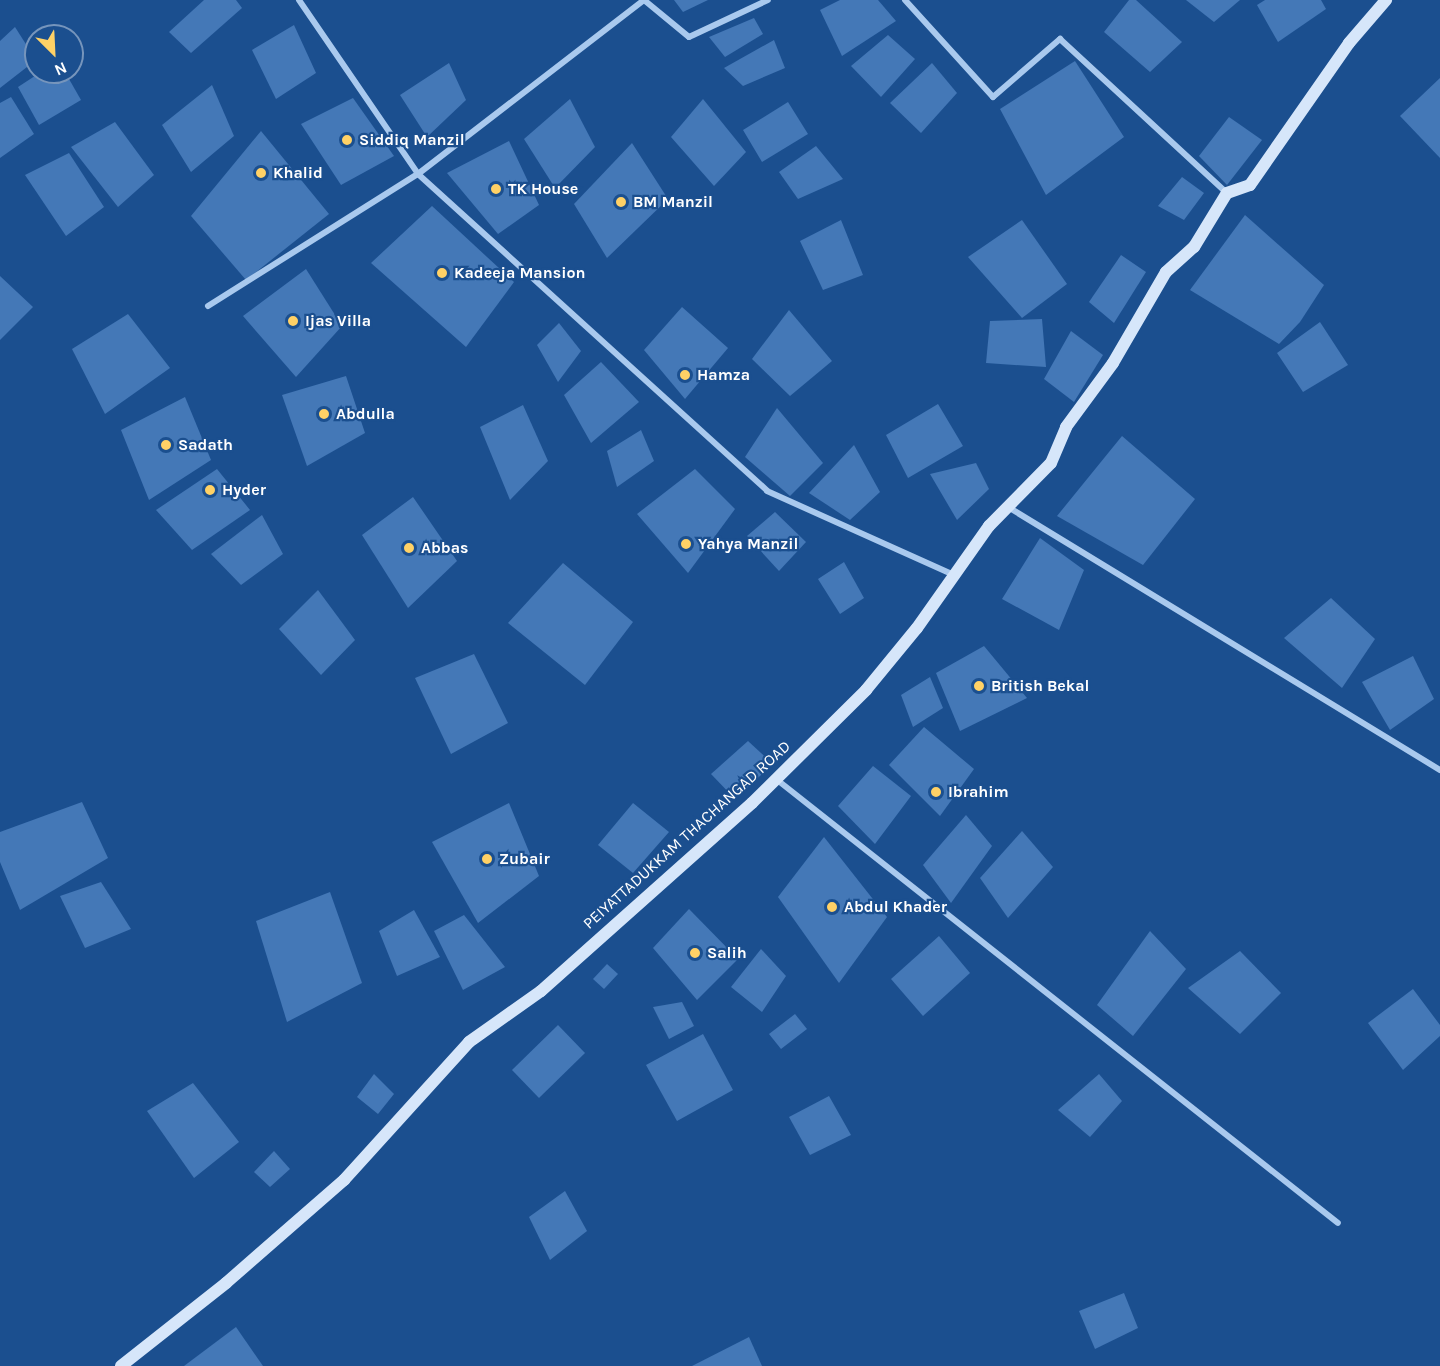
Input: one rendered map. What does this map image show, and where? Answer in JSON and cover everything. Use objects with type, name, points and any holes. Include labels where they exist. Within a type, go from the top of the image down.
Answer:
[{"type":"main road","points":[[1227,193],[1250,185],[1349,43],[1386,0]]},
{"type":"main road","name":"PEIYATTADUKKAM THACHANGAD ROAD","points":[[121,1366],[226,1283],[344,1180],[469,1042],[541,991],[776,778],[866,690],[917,628],[989,526],[1051,463],[1066,427],[1113,363],[1150,295],[1166,272],[1194,247],[1227,193]]},
{"type":"street","points":[[299,0],[418,174],[767,491],[954,575]]},
{"type":"street","points":[[208,306],[418,174],[644,0],[689,38],[768,0]]},
{"type":"street","points":[[905,0],[993,96],[1060,39],[1227,193]]},
{"type":"street","points":[[1008,507],[1440,770]]},
{"type":"street","points":[[776,778],[1338,1223]]},
{"type":"building","points":[[204,0],[236,0],[242,8],[191,53],[169,32]]},
{"type":"building","points":[[674,0],[708,0],[683,12]]},
{"type":"building","points":[[840,0],[878,0],[896,21],[842,56],[820,10]]},
{"type":"building","points":[[1129,0],[1136,0],[1182,42],[1150,72],[1104,32]]},
{"type":"building","points":[[1186,0],[1240,0],[1214,22]]},
{"type":"building","points":[[1265,0],[1321,0],[1326,9],[1278,42],[1257,5]]},
{"type":"building","points":[[754,18],[763,34],[725,57],[709,37]]},
{"type":"building","points":[[294,25],[316,73],[276,99],[252,50]]},
{"type":"building","points":[[15,27],[24,41],[24,69],[0,88],[0,41]]},
{"type":"building","points":[[888,35],[915,59],[881,97],[851,66]]},
{"type":"building","points":[[774,40],[785,68],[743,86],[724,68]]},
{"type":"building","points":[[1075,61],[1124,137],[1046,195],[1000,109]]},
{"type":"building","points":[[449,63],[466,100],[427,137],[400,95]]},
{"type":"building","points":[[932,63],[957,93],[921,133],[890,103]]},
{"type":"building","points":[[1440,78],[1440,158],[1400,116]]},
{"type":"building","points":[[24,83],[72,84],[81,100],[39,125],[18,87]]},
{"type":"building","points":[[212,85],[234,136],[191,172],[162,125]]},
{"type":"building","points":[[11,97],[34,134],[0,158],[0,103]]},
{"type":"building","name":"Siddiq Manzil","points":[[353,98],[394,156],[341,185],[301,124]]},
{"type":"building","points":[[570,99],[595,147],[555,188],[524,139]]},
{"type":"building","points":[[703,99],[746,152],[714,186],[671,137]]},
{"type":"building","points":[[788,102],[808,134],[762,162],[743,130]]},
{"type":"building","points":[[1229,117],[1262,140],[1227,185],[1199,156]]},
{"type":"building","points":[[115,122],[154,175],[118,207],[71,147]]},
{"type":"building","name":"Khalid","points":[[261,131],[329,214],[246,280],[191,216]]},
{"type":"building","name":"TK House","points":[[509,141],[539,205],[498,234],[447,173]]},
{"type":"building","name":"BM Manzil","points":[[632,143],[668,199],[607,258],[574,204]]},
{"type":"building","points":[[816,146],[843,179],[798,199],[779,172]]},
{"type":"building","points":[[69,153],[104,207],[66,236],[25,175]]},
{"type":"building","points":[[1182,177],[1204,193],[1184,220],[1158,206]]},
{"type":"building","name":"Kadeeja Mansion","points":[[432,206],[514,282],[466,347],[371,263]]},
{"type":"building","points":[[1245,215],[1324,285],[1300,322],[1279,344],[1190,290]]},
{"type":"building","points":[[841,220],[863,275],[823,290],[800,241]]},
{"type":"building","points":[[1022,220],[1067,284],[1022,318],[968,257]]},
{"type":"building","points":[[1121,255],[1146,272],[1114,323],[1089,302]]},
{"type":"building","name":"Ijas Villa","points":[[306,269],[342,326],[296,377],[243,316]]},
{"type":"building","points":[[0,276],[33,307],[0,340]]},
{"type":"building","name":"Hamza","points":[[682,307],[728,348],[685,399],[644,350]]},
{"type":"building","points":[[789,310],[832,361],[790,396],[752,359]]},
{"type":"building","points":[[128,314],[170,368],[105,414],[72,349]]},
{"type":"building","points":[[1042,319],[1046,367],[986,363],[990,321]]},
{"type":"building","points":[[1320,322],[1348,365],[1303,392],[1277,353]]},
{"type":"building","points":[[559,323],[581,351],[558,382],[537,345]]},
{"type":"building","points":[[1071,331],[1103,355],[1074,402],[1044,379]]},
{"type":"building","points":[[601,362],[639,402],[591,443],[564,395]]},
{"type":"building","name":"Abdulla","points":[[346,376],[365,433],[307,466],[282,395]]},
{"type":"building","name":"Sadath","points":[[185,397],[211,460],[149,500],[121,430]]},
{"type":"building","points":[[938,404],[963,446],[908,478],[886,435]]},
{"type":"building","points":[[523,405],[548,461],[510,500],[480,427]]},
{"type":"building","points":[[777,408],[823,463],[790,496],[745,457]]},
{"type":"building","points":[[641,430],[654,461],[617,487],[607,451]]},
{"type":"building","points":[[1122,436],[1195,499],[1143,565],[1057,516]]},
{"type":"building","points":[[854,445],[880,492],[850,520],[809,493]]},
{"type":"building","points":[[976,463],[989,489],[957,520],[930,474]]},
{"type":"building","name":"Hyder","points":[[217,469],[250,510],[192,550],[156,510]]},
{"type":"building","name":"Yahya Manzil","points":[[695,469],[735,509],[688,573],[637,514]]},
{"type":"building","name":"Abbas","points":[[413,497],[457,561],[408,608],[362,535]]},
{"type":"building","points":[[775,512],[806,542],[779,571],[747,536]]},
{"type":"building","points":[[262,515],[283,554],[241,585],[211,554]]},
{"type":"building","points":[[1040,538],[1084,570],[1059,630],[1002,599]]},
{"type":"building","points":[[844,562],[864,598],[840,614],[818,579]]},
{"type":"building","points":[[563,563],[633,622],[585,685],[508,623]]},
{"type":"building","points":[[318,590],[355,640],[321,675],[279,629]]},
{"type":"building","points":[[1331,598],[1375,639],[1342,688],[1284,638]]},
{"type":"building","name":"British Bekal","points":[[984,646],[1027,698],[960,731],[936,673]]},
{"type":"building","points":[[474,654],[508,723],[451,754],[415,678]]},
{"type":"building","points":[[1413,656],[1434,699],[1390,730],[1362,682]]},
{"type":"building","points":[[930,677],[943,708],[913,727],[901,695]]},
{"type":"building","name":"Ibrahim","points":[[924,727],[974,769],[940,816],[889,765]]},
{"type":"building","points":[[748,741],[773,764],[735,799],[711,774]]},
{"type":"building","points":[[873,766],[911,796],[875,844],[838,806]]},
{"type":"building","points":[[82,802],[108,858],[20,910],[0,862],[0,832]]},
{"type":"building","name":"Zubair","points":[[509,803],[539,876],[478,923],[432,842]]},
{"type":"building","points":[[633,803],[669,832],[633,873],[598,845]]},
{"type":"building","points":[[966,815],[992,846],[951,903],[923,865]]},
{"type":"building","points":[[1022,831],[1053,867],[1008,918],[980,878]]},
{"type":"building","name":"Abdul Khader","points":[[824,837],[887,917],[839,983],[778,897]]},
{"type":"building","points":[[101,882],[131,929],[85,948],[60,896]]},
{"type":"building","points":[[330,892],[362,983],[287,1022],[256,921]]},
{"type":"building","name":"Salih","points":[[689,909],[738,959],[697,1000],[653,948]]},
{"type":"building","points":[[414,910],[440,957],[397,976],[379,931]]},
{"type":"building","points":[[464,915],[505,967],[463,990],[434,931]]},
{"type":"building","points":[[1150,931],[1186,969],[1133,1036],[1097,1005]]},
{"type":"building","points":[[939,936],[970,973],[923,1016],[891,979]]},
{"type":"building","points":[[761,949],[786,976],[762,1012],[731,987]]},
{"type":"building","points":[[1240,951],[1281,993],[1240,1034],[1188,988]]},
{"type":"building","points":[[607,964],[618,974],[604,989],[593,979]]},
{"type":"building","points":[[1413,989],[1440,1025],[1440,1036],[1403,1070],[1368,1023]]},
{"type":"building","points":[[682,1002],[694,1026],[669,1039],[653,1007]]},
{"type":"building","points":[[795,1014],[807,1029],[781,1049],[769,1034]]},
{"type":"building","points":[[558,1025],[585,1053],[539,1098],[512,1070]]},
{"type":"building","points":[[703,1034],[733,1090],[677,1121],[646,1065]]},
{"type":"building","points":[[374,1074],[394,1094],[378,1114],[357,1097]]},
{"type":"building","points":[[1099,1074],[1122,1101],[1090,1137],[1058,1110]]},
{"type":"building","points":[[193,1083],[239,1142],[194,1178],[147,1111]]},
{"type":"building","points":[[829,1096],[851,1135],[810,1155],[789,1117]]},
{"type":"building","points":[[274,1151],[290,1169],[270,1187],[254,1172]]},
{"type":"building","points":[[565,1191],[587,1231],[550,1260],[529,1217]]},
{"type":"building","points":[[1124,1293],[1138,1328],[1095,1349],[1079,1311]]},
{"type":"building","points":[[236,1327],[263,1366],[184,1366]]},
{"type":"building","points":[[749,1337],[762,1366],[692,1366]]},
{"type":"place","name":"Siddiq Manzil","points":[[347,140]]},
{"type":"place","name":"Khalid","points":[[261,173]]},
{"type":"place","name":"TK House","points":[[496,189]]},
{"type":"place","name":"BM Manzil","points":[[621,202]]},
{"type":"place","name":"Kadeeja Mansion","points":[[442,273]]},
{"type":"place","name":"Ijas Villa","points":[[293,321]]},
{"type":"place","name":"Hamza","points":[[685,375]]},
{"type":"place","name":"Abdulla","points":[[324,414]]},
{"type":"place","name":"Sadath","points":[[166,445]]},
{"type":"place","name":"Hyder","points":[[210,490]]},
{"type":"place","name":"Yahya Manzil","points":[[686,544]]},
{"type":"place","name":"Abbas","points":[[409,548]]},
{"type":"place","name":"British Bekal","points":[[979,686]]},
{"type":"place","name":"Ibrahim","points":[[936,792]]},
{"type":"place","name":"Zubair","points":[[487,859]]},
{"type":"place","name":"Abdul Khader","points":[[832,907]]},
{"type":"place","name":"Salih","points":[[695,953]]}]
